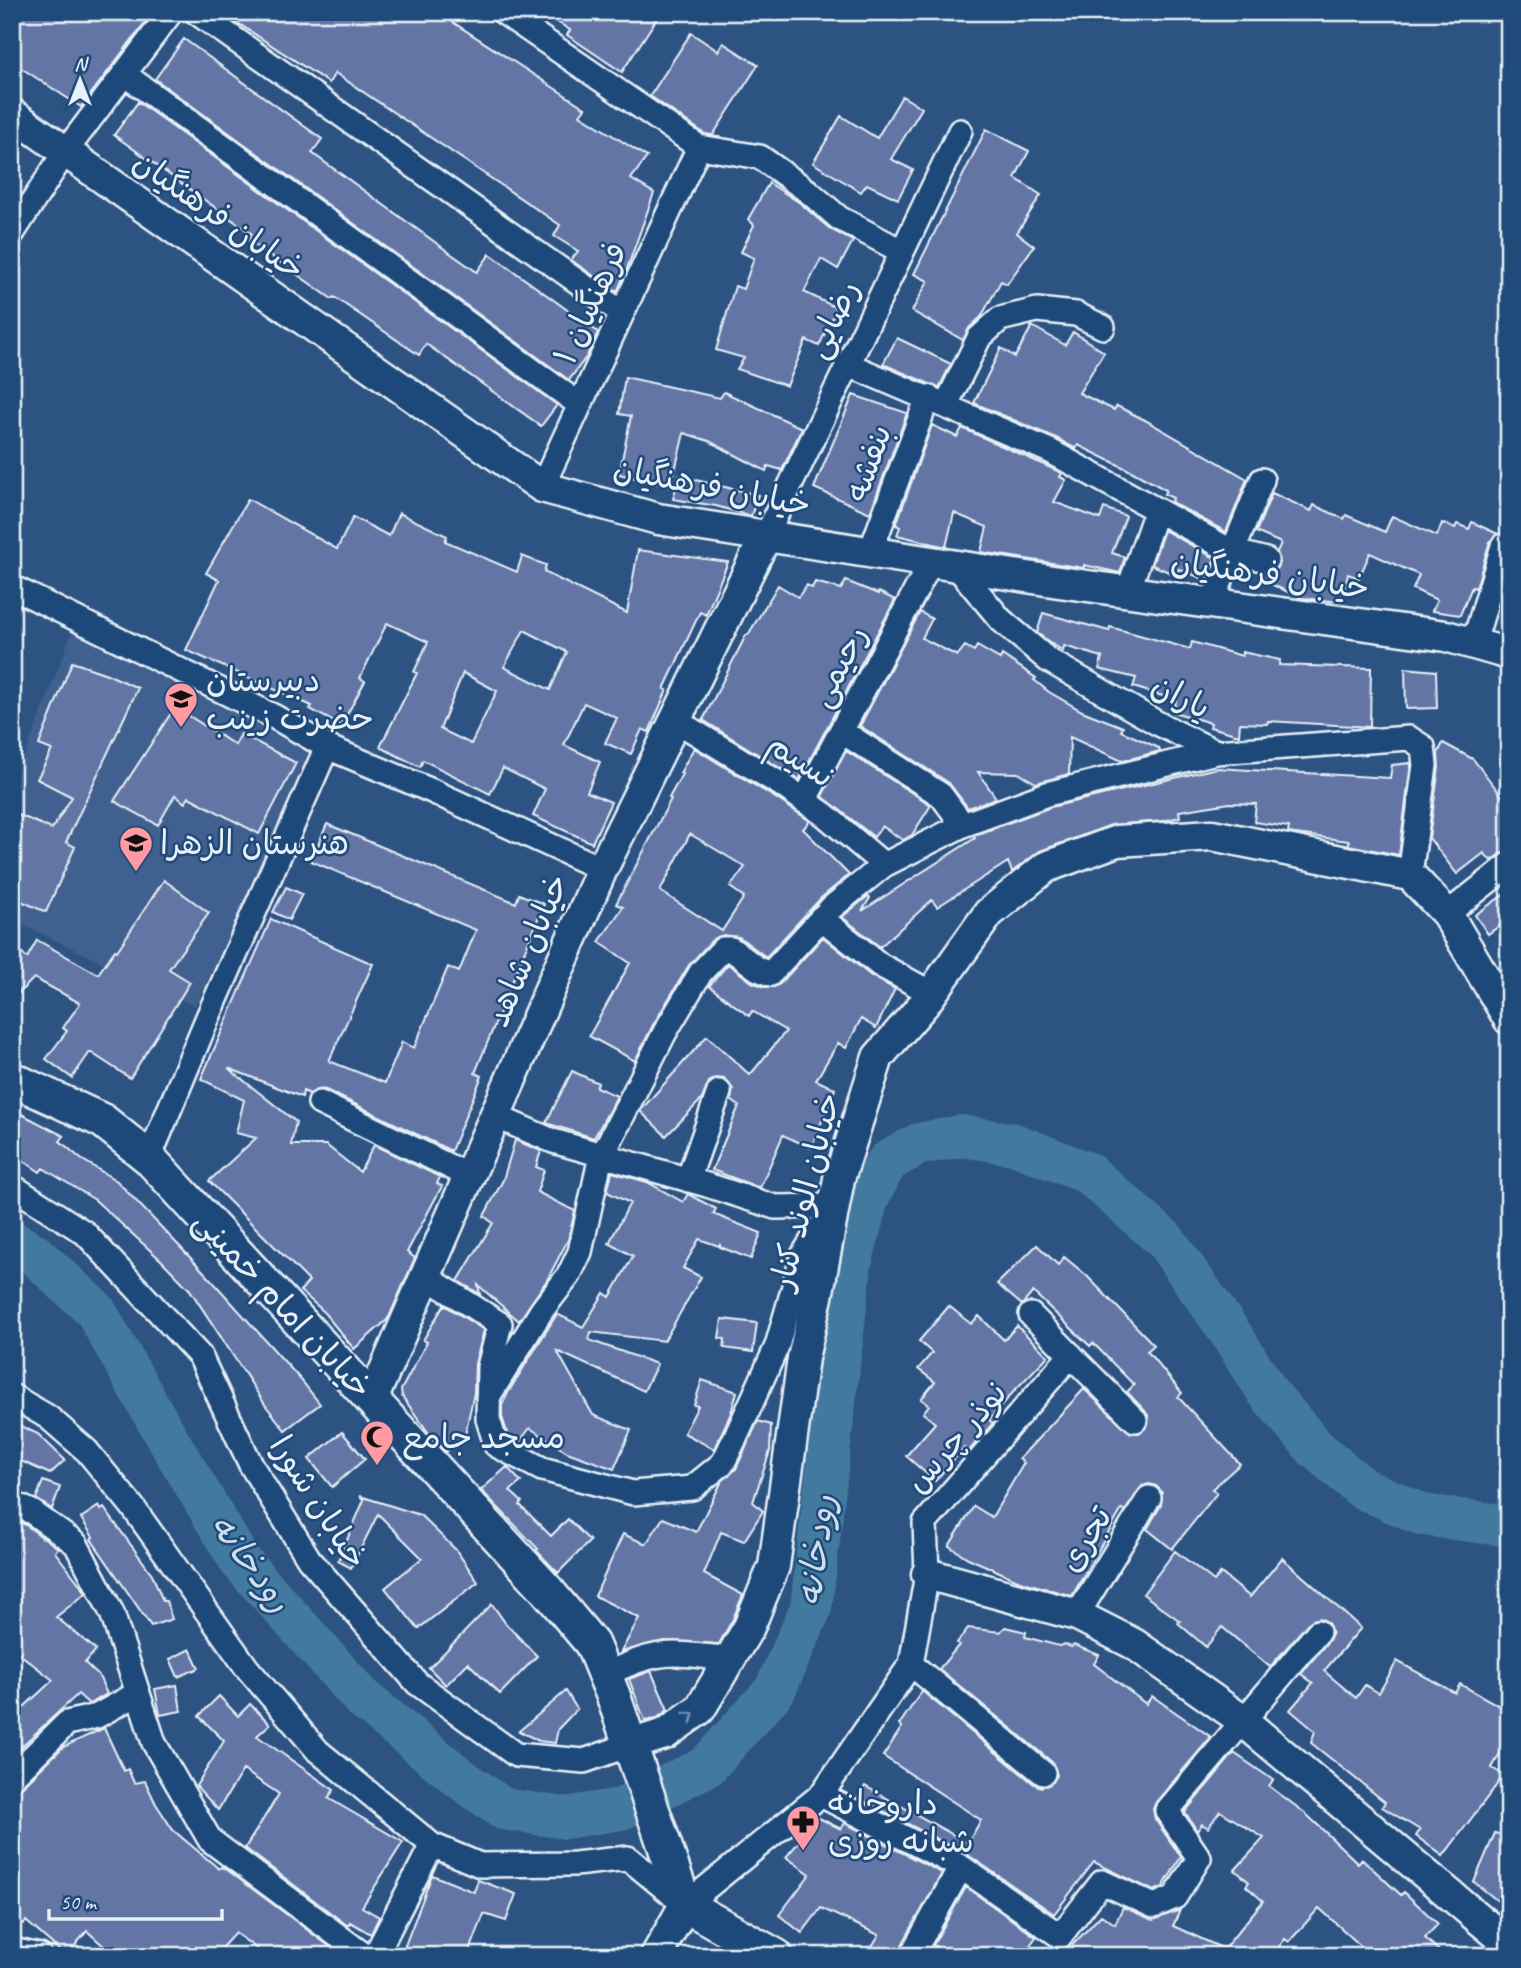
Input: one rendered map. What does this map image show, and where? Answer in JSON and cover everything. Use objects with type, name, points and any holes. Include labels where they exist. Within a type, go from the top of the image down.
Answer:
[{"type":"main road","name":"خیابان امام خمینی","points":[[12,1079],[103,1121],[149,1158],[547,1590],[592,1644],[685,1905]]},
{"type":"main road","points":[[685,1905],[776,1956]]},
{"type":"street","points":[[12,234],[65,152],[171,12]]},
{"type":"street","points":[[196,12],[622,313]]},
{"type":"street","points":[[502,12],[699,147],[760,157],[809,191],[839,218],[901,251]]},
{"type":"street","points":[[124,74],[580,405]]},
{"type":"street","name":"خیابان فرهنگیان","points":[[12,114],[542,488],[658,519],[943,564],[1446,636],[1509,654]]},
{"type":"street","name":"رضایی","points":[[766,536],[846,364],[960,131]]},
{"type":"street","name":"فرهنگیان ۱","points":[[542,488],[699,147]]},
{"type":"street","name":"بنفشه","points":[[870,553],[937,401],[979,338],[1000,318],[1037,310],[1076,314],[1103,327]]},
{"type":"street","points":[[846,364],[1050,451],[1231,551],[1266,560]]},
{"type":"street","points":[[1212,602],[1262,480]]},
{"type":"street","points":[[1128,591],[1156,511]]},
{"type":"street","name":"خیابان شاهد","points":[[372,1400],[602,869],[766,536]]},
{"type":"street","points":[[1474,642],[1503,546]]},
{"type":"street","name":"رحیمی","points":[[804,801],[841,731],[943,564]]},
{"type":"street","name":"یاران","points":[[943,564],[1001,620],[1048,660],[1157,723],[1216,751],[1409,738],[1423,747],[1425,765],[1410,875]]},
{"type":"street","points":[[12,587],[273,716],[327,747],[432,791],[602,869]]},
{"type":"street","name":"نسیم","points":[[675,720],[825,815],[884,866]]},
{"type":"street","points":[[841,731],[941,795],[962,825]]},
{"type":"street","points":[[149,1158],[327,747]]},
{"type":"street","points":[[488,1397],[542,1310],[569,1275],[580,1252],[602,1155],[665,1032],[701,972],[714,956],[723,949],[732,949],[758,969],[770,974],[821,918],[884,866],[962,825],[1047,794],[1216,751]]},
{"type":"street","name":"خیابان الوند کنار","points":[[634,1758],[700,1709],[749,1627],[774,1566],[803,1358],[839,1179],[878,1057],[931,993],[989,913],[1046,867],[1117,841],[1212,835],[1410,875]]},
{"type":"street","points":[[1447,914],[1509,865]]},
{"type":"street","points":[[1410,875],[1447,914],[1509,1019]]},
{"type":"street","points":[[821,918],[880,965],[931,993]]},
{"type":"street","points":[[688,1180],[719,1092]]},
{"type":"street","points":[[320,1103],[469,1176]]},
{"type":"street","points":[[495,1116],[553,1141],[775,1207],[834,1206]]},
{"type":"street","name":"خیابان شورا","points":[[12,1185],[85,1233],[200,1356],[251,1465],[309,1559],[417,1683],[516,1755],[583,1761],[634,1758]]},
{"type":"street","points":[[425,1276],[500,1324],[489,1367],[488,1397],[488,1419],[496,1445],[542,1469],[633,1493],[692,1488],[723,1463],[777,1346],[803,1255],[834,1206]]},
{"type":"street","points":[[1031,1315],[1135,1420]]},
{"type":"street","name":"نوذر چرس","points":[[911,1664],[927,1574],[925,1523],[1071,1355]]},
{"type":"street","points":[[12,1396],[48,1417],[88,1451],[132,1506],[247,1668],[318,1751],[432,1845],[480,1865],[575,1864],[628,1858],[685,1905]]},
{"type":"street","name":"تجری","points":[[1077,1615],[1149,1498]]},
{"type":"street","points":[[12,1503],[32,1512],[76,1544],[112,1613],[155,1743],[210,1840],[365,1956]]},
{"type":"street","points":[[927,1574],[1077,1615],[1134,1644],[1242,1720],[1509,1944]]},
{"type":"street","points":[[821,1795],[961,1867],[1060,1936],[1102,1882],[1154,1906],[1175,1897],[1199,1858],[1167,1811],[1318,1632]]},
{"type":"street","points":[[605,1675],[657,1656],[673,1654],[730,1658]]},
{"type":"street","points":[[656,1956],[685,1905],[821,1795],[911,1664],[1043,1773]]},
{"type":"street","points":[[12,1777],[67,1723],[97,1716],[138,1693]]},
{"type":"street","points":[[375,1956],[432,1845]]},
{"type":"street","points":[[911,1956],[961,1867]]},
{"type":"street","points":[[12,1950],[40,1956]]},
{"type":"shaded area","name":"هنرستان الزهرا","points":[[77,619],[314,750],[282,827],[195,1006],[12,920],[12,789]]},
{"type":"building","points":[[12,12],[153,12],[81,107],[12,62]]},
{"type":"building","points":[[221,12],[437,12],[585,108],[580,115],[647,157],[631,179],[654,193],[617,292],[571,260],[578,251],[554,236],[560,225],[335,73],[329,83]]},
{"type":"building","points":[[541,12],[661,12],[622,72],[567,35],[570,30]]},
{"type":"building","points":[[691,33],[718,51],[723,43],[758,65],[713,135],[705,134],[650,96]]},
{"type":"building","points":[[184,39],[322,139],[312,153],[450,253],[477,272],[490,254],[598,332],[587,356],[569,380],[155,79]]},
{"type":"building","points":[[902,96],[922,108],[891,159],[913,170],[898,199],[867,184],[861,192],[813,163],[841,116],[877,138]]},
{"type":"building","points":[[138,102],[557,405],[541,426],[426,344],[419,355],[334,297],[332,299],[248,240],[252,234],[114,135]]},
{"type":"building","points":[[986,129],[1029,151],[1015,178],[1041,195],[1017,233],[1034,246],[1007,284],[1001,281],[981,317],[969,328],[963,340],[912,311],[928,281],[914,274]]},
{"type":"building","points":[[769,183],[800,203],[830,229],[853,241],[838,269],[821,259],[804,292],[837,308],[819,346],[806,340],[787,386],[737,369],[744,358],[716,350],[735,286],[743,289],[754,258],[741,252],[754,225],[748,219]]},
{"type":"building","points":[[1032,326],[1065,345],[1073,332],[1104,352],[1079,393],[1114,410],[1117,406],[1145,420],[1247,479],[1226,532],[1171,502],[1173,498],[1164,494],[1166,490],[1131,471],[1078,445],[1076,449],[974,403],[1001,348],[1015,357]]},
{"type":"building","points":[[897,338],[951,364],[939,388],[883,364]]},
{"type":"building","points":[[625,377],[720,398],[724,392],[802,428],[782,470],[768,466],[766,471],[709,441],[684,433],[671,487],[619,474],[631,416],[619,414]]},
{"type":"building","points":[[853,395],[907,413],[870,513],[814,488]]},
{"type":"building","points":[[932,425],[957,437],[962,428],[1062,473],[1060,477],[1066,480],[1054,502],[1100,519],[1104,508],[1126,516],[1112,553],[1125,557],[1120,573],[1084,565],[1084,568],[981,552],[987,527],[954,513],[946,547],[897,535],[900,527],[896,525]]},
{"type":"building","points":[[679,476],[758,495],[751,516],[716,506],[673,499]]},
{"type":"building","points":[[1272,493],[1311,511],[1314,505],[1344,519],[1346,515],[1385,532],[1392,516],[1437,536],[1442,523],[1455,528],[1457,524],[1469,529],[1472,522],[1498,534],[1490,541],[1476,588],[1472,587],[1460,615],[1432,611],[1437,600],[1413,589],[1419,575],[1370,553],[1359,578],[1348,574],[1341,602],[1301,598],[1264,581],[1267,574],[1275,570],[1280,563],[1277,552],[1281,543],[1256,532]]},
{"type":"building","points":[[248,499],[337,549],[353,517],[389,536],[399,513],[447,536],[445,541],[517,572],[522,556],[546,565],[544,572],[627,613],[638,550],[728,562],[706,615],[700,612],[664,689],[667,690],[649,732],[642,729],[631,754],[605,743],[617,718],[584,703],[564,745],[600,762],[587,792],[611,802],[592,843],[533,816],[545,789],[503,768],[490,794],[423,760],[420,767],[380,747],[417,673],[414,672],[428,642],[387,623],[360,678],[365,681],[341,726],[310,709],[312,706],[186,650],[219,580],[206,573]],"holes":[[[524,630],[567,652],[550,690],[504,667]],[[463,673],[497,691],[471,744],[440,729]]]},
{"type":"building","points":[[1164,530],[1215,558],[1206,580],[1179,569],[1176,575],[1152,565]]},
{"type":"building","points":[[846,581],[895,600],[799,780],[703,720],[746,635],[778,585],[798,597],[807,585],[812,588],[815,582],[841,589]]},
{"type":"building","points":[[920,612],[932,619],[922,638],[957,656],[965,646],[974,651],[977,646],[1000,659],[1002,655],[1036,678],[1034,680],[1049,692],[1082,711],[1123,727],[1121,731],[1159,748],[1160,751],[1122,761],[1070,737],[1069,774],[1036,783],[1018,773],[978,772],[996,798],[968,808],[949,783],[860,726]]},
{"type":"building","points":[[1043,613],[1109,631],[1110,627],[1190,649],[1192,642],[1242,656],[1242,652],[1280,660],[1279,665],[1371,668],[1370,727],[1268,721],[1267,724],[1240,723],[1239,735],[1210,727],[1211,723],[1173,712],[1176,700],[1133,687],[1136,678],[1099,669],[1102,657],[1064,646],[1063,651],[1048,641],[1037,633]]},
{"type":"building","points":[[72,662],[138,688],[66,842],[75,847],[46,912],[12,897],[12,812],[52,829],[72,797],[37,779],[52,750],[39,745]]},
{"type":"building","points":[[1405,668],[1436,671],[1437,708],[1406,709]]},
{"type":"building","points":[[175,707],[235,745],[241,734],[296,763],[259,834],[189,797],[185,803],[175,795],[158,825],[114,801]]},
{"type":"building","points":[[1443,743],[1473,759],[1509,805],[1509,851],[1491,861],[1484,853],[1457,874],[1429,838],[1439,767],[1438,753]]},
{"type":"building","points":[[694,748],[810,821],[803,829],[849,875],[821,898],[766,957],[739,937],[723,935],[713,939],[689,965],[635,1061],[589,1036],[630,963],[599,942],[623,907],[616,904],[671,799],[669,798],[682,774],[680,773]],"holes":[[[690,834],[745,867],[730,887],[744,897],[722,931],[660,891]]]},
{"type":"building","points":[[846,751],[931,805],[912,835],[903,840],[882,826],[874,837],[822,796]]},
{"type":"building","points":[[1411,763],[1399,855],[1348,845],[1349,841],[1288,833],[1289,827],[1254,822],[1256,804],[1230,803],[1179,811],[1180,817],[1163,821],[1111,825],[1040,851],[1012,872],[1008,862],[937,907],[932,900],[880,947],[842,917],[868,896],[870,898],[862,911],[975,838],[973,836],[1051,807],[1217,768],[1390,778],[1392,765]]},
{"type":"building","points":[[327,824],[516,903],[519,894],[544,904],[475,1073],[482,1076],[451,1151],[326,1090],[318,1089],[310,1094],[303,1091],[302,1097],[228,1068],[296,1122],[291,1145],[326,1145],[360,1172],[374,1145],[440,1177],[437,1184],[442,1186],[407,1252],[415,1258],[390,1315],[354,1349],[321,1309],[300,1291],[309,1281],[209,1181],[256,1138],[236,1133],[244,1100],[201,1079],[271,919],[373,964],[329,1061],[385,1083],[402,1042],[414,1048],[448,967],[459,972],[476,930],[311,861]]},
{"type":"building","points":[[164,880],[209,913],[169,969],[190,982],[130,1078],[90,1052],[72,1078],[46,1059],[67,1031],[63,1028],[80,1003],[34,978],[12,1000],[12,943],[27,958],[37,940],[98,974],[115,950],[117,951]]},
{"type":"building","points":[[286,887],[302,894],[289,920],[273,912]]},
{"type":"building","points":[[1509,891],[1509,919],[1488,934],[1475,915]]},
{"type":"building","points":[[823,937],[871,976],[895,989],[876,1028],[861,1019],[846,1048],[838,1043],[816,1080],[835,1089],[811,1148],[783,1135],[760,1188],[712,1170],[739,1106],[731,1100],[733,1089],[724,1079],[716,1078],[709,1082],[702,1099],[666,1136],[640,1111],[707,1036],[750,1075],[786,1031],[752,1011],[749,1016],[709,986],[728,964],[752,982],[774,987],[780,984]]},
{"type":"building","points":[[572,1071],[598,1083],[596,1087],[617,1096],[594,1138],[546,1123]]},
{"type":"building","points":[[12,1109],[64,1136],[60,1141],[81,1159],[117,1181],[206,1274],[320,1404],[285,1430],[266,1406],[190,1290],[162,1261],[95,1200],[43,1168],[40,1172],[12,1153]]},
{"type":"building","points":[[515,1140],[541,1151],[536,1167],[544,1170],[537,1192],[575,1211],[568,1240],[547,1280],[519,1321],[478,1285],[480,1294],[458,1281],[493,1223],[484,1216],[503,1180]]},
{"type":"building","points":[[612,1172],[647,1182],[683,1202],[688,1194],[716,1209],[713,1214],[761,1233],[751,1259],[720,1247],[720,1244],[719,1246],[699,1239],[683,1268],[701,1277],[664,1341],[591,1332],[589,1340],[657,1364],[644,1391],[557,1351],[593,1415],[631,1430],[614,1469],[567,1452],[530,1428],[520,1441],[508,1435],[502,1417],[502,1405],[509,1391],[557,1314],[583,1327],[604,1293],[610,1297],[633,1256],[609,1243],[630,1203],[607,1192]]},
{"type":"building","points":[[1037,1245],[1058,1265],[1064,1257],[1086,1275],[1154,1345],[1147,1351],[1182,1393],[1178,1397],[1240,1464],[1212,1489],[1217,1493],[1172,1549],[1147,1529],[1161,1505],[1162,1492],[1156,1486],[1142,1486],[1125,1511],[1122,1509],[1072,1596],[1020,1581],[968,1558],[949,1546],[974,1506],[992,1517],[1024,1463],[1019,1459],[1084,1389],[1131,1433],[1139,1433],[1148,1424],[1149,1417],[1127,1392],[1134,1385],[1093,1343],[1090,1346],[1033,1292],[1022,1305],[997,1284]]},
{"type":"building","points":[[444,1305],[484,1330],[475,1364],[474,1393],[465,1435],[446,1452],[431,1436],[402,1396],[401,1390],[427,1342],[423,1340]]},
{"type":"building","points":[[949,1306],[971,1324],[979,1316],[1004,1340],[1017,1326],[1048,1356],[989,1420],[993,1423],[968,1452],[964,1448],[935,1481],[906,1456],[935,1423],[923,1413],[929,1405],[921,1399],[935,1382],[918,1369],[932,1353],[919,1341]]},
{"type":"building","points":[[722,1319],[757,1323],[753,1352],[724,1348],[725,1339],[719,1338]]},
{"type":"building","points":[[702,1380],[737,1392],[731,1413],[714,1449],[684,1433],[698,1406],[694,1405]]},
{"type":"building","points":[[758,1421],[771,1425],[770,1451],[753,1502],[763,1511],[744,1541],[721,1532],[704,1574],[743,1595],[719,1644],[664,1641],[621,1652],[639,1618],[595,1596],[623,1534],[646,1544],[663,1518],[696,1532],[722,1481],[736,1469]]},
{"type":"building","points":[[12,1422],[38,1434],[65,1460],[50,1474],[12,1457]]},
{"type":"building","points":[[342,1432],[365,1459],[332,1487],[309,1459]]},
{"type":"building","points":[[507,1467],[521,1482],[510,1491],[551,1536],[568,1519],[590,1541],[558,1573],[481,1490]]},
{"type":"building","points":[[43,1481],[60,1487],[52,1509],[36,1499]]},
{"type":"building","points":[[360,1496],[420,1515],[456,1550],[478,1582],[418,1629],[385,1588],[422,1558],[378,1514],[351,1568],[338,1561],[364,1500]]},
{"type":"building","points":[[99,1506],[101,1510],[104,1508],[152,1574],[172,1619],[151,1626],[91,1539],[93,1537],[81,1518]]},
{"type":"building","points":[[12,1518],[58,1548],[55,1552],[86,1593],[56,1617],[96,1650],[85,1663],[99,1676],[107,1694],[89,1704],[78,1694],[12,1755],[12,1718],[53,1680],[12,1648]]},
{"type":"building","points":[[1175,1551],[1214,1581],[1221,1573],[1250,1597],[1282,1558],[1361,1628],[1324,1671],[1356,1698],[1365,1685],[1379,1693],[1397,1661],[1455,1693],[1460,1684],[1509,1711],[1509,1737],[1492,1768],[1504,1775],[1443,1856],[1416,1836],[1420,1830],[1382,1807],[1385,1802],[1311,1743],[1315,1731],[1290,1710],[1313,1683],[1301,1674],[1332,1634],[1327,1622],[1320,1618],[1308,1623],[1270,1667],[1222,1627],[1206,1647],[1178,1623],[1180,1621],[1143,1594]]},
{"type":"building","points":[[492,1604],[506,1624],[537,1656],[500,1694],[468,1663],[446,1685],[429,1668]]},
{"type":"building","points":[[1005,1627],[1026,1632],[1025,1637],[1059,1646],[1074,1645],[1099,1655],[1094,1664],[1146,1704],[1152,1696],[1211,1737],[1153,1809],[1155,1819],[1181,1857],[1163,1887],[1154,1891],[1094,1862],[1054,1914],[968,1855],[858,1798],[865,1786],[968,1843],[981,1820],[883,1756],[902,1727],[899,1725],[922,1691],[1034,1784],[1041,1787],[1053,1782],[1057,1775],[1052,1762],[939,1669],[959,1645],[957,1643],[968,1628],[1000,1632]]},
{"type":"building","points":[[190,1649],[199,1668],[178,1677],[170,1659]]},
{"type":"building","points":[[651,1671],[668,1710],[657,1718],[645,1721],[629,1679]]},
{"type":"building","points":[[177,1685],[181,1711],[160,1715],[155,1689]]},
{"type":"building","points":[[566,1691],[577,1709],[558,1729],[555,1743],[539,1741],[519,1731]]},
{"type":"building","points":[[219,1696],[238,1716],[250,1704],[270,1724],[257,1736],[334,1790],[328,1798],[403,1842],[362,1907],[379,1917],[371,1934],[350,1922],[348,1926],[245,1848],[279,1794],[243,1770],[218,1810],[196,1786],[224,1741],[199,1716]]},
{"type":"building","points":[[104,1728],[124,1771],[128,1769],[134,1783],[145,1781],[173,1830],[219,1869],[221,1867],[230,1872],[333,1949],[329,1956],[267,1956],[235,1933],[214,1956],[120,1956],[87,1931],[66,1956],[26,1921],[24,1924],[12,1915],[12,1791],[22,1787],[63,1747]]},
{"type":"building","points":[[1234,1753],[1273,1780],[1269,1786],[1305,1813],[1358,1863],[1362,1859],[1401,1895],[1404,1892],[1438,1924],[1425,1938],[1445,1956],[1354,1956],[1362,1947],[1319,1908],[1289,1942],[1285,1939],[1272,1956],[1062,1956],[1101,1915],[1115,1924],[1123,1907],[1153,1920],[1180,1910],[1173,1926],[1224,1949],[1263,1901],[1246,1886],[1249,1882],[1235,1870],[1264,1838],[1220,1811],[1208,1828],[1202,1824],[1197,1831],[1185,1812]]},
{"type":"building","points":[[819,1818],[841,1829],[845,1823],[942,1873],[896,1956],[866,1956],[879,1935],[821,1908],[802,1933],[779,1915],[810,1874],[786,1857]]},
{"type":"building","points":[[1495,1833],[1509,1837],[1509,1910],[1474,1882]]},
{"type":"building","points":[[432,1875],[474,1892],[478,1880],[516,1894],[506,1921],[484,1914],[468,1956],[401,1956]]},
{"type":"building","points":[[966,1887],[1036,1937],[1022,1956],[953,1956],[933,1945]]},
{"type":"waterway","name":"رودخانه","points":[[12,1241],[35,1255],[95,1310],[240,1561],[363,1699],[460,1778],[503,1809],[565,1818],[621,1809],[707,1766],[775,1690],[811,1608],[851,1263],[868,1198],[887,1162],[919,1144],[962,1136],[1014,1144],[1088,1173],[1165,1240],[1229,1331],[1269,1394],[1315,1448],[1362,1488],[1423,1515],[1509,1526]]},
{"type":"place","name":"دبیرستان حضرت زینب","points":[[181,729]]},
{"type":"place","name":"هنرستان الزهرا","points":[[136,873]]},
{"type":"place","name":"مسجد جامع","points":[[377,1467]]},
{"type":"place","name":"داروخانه شبانه روزی","points":[[803,1852]]}]
